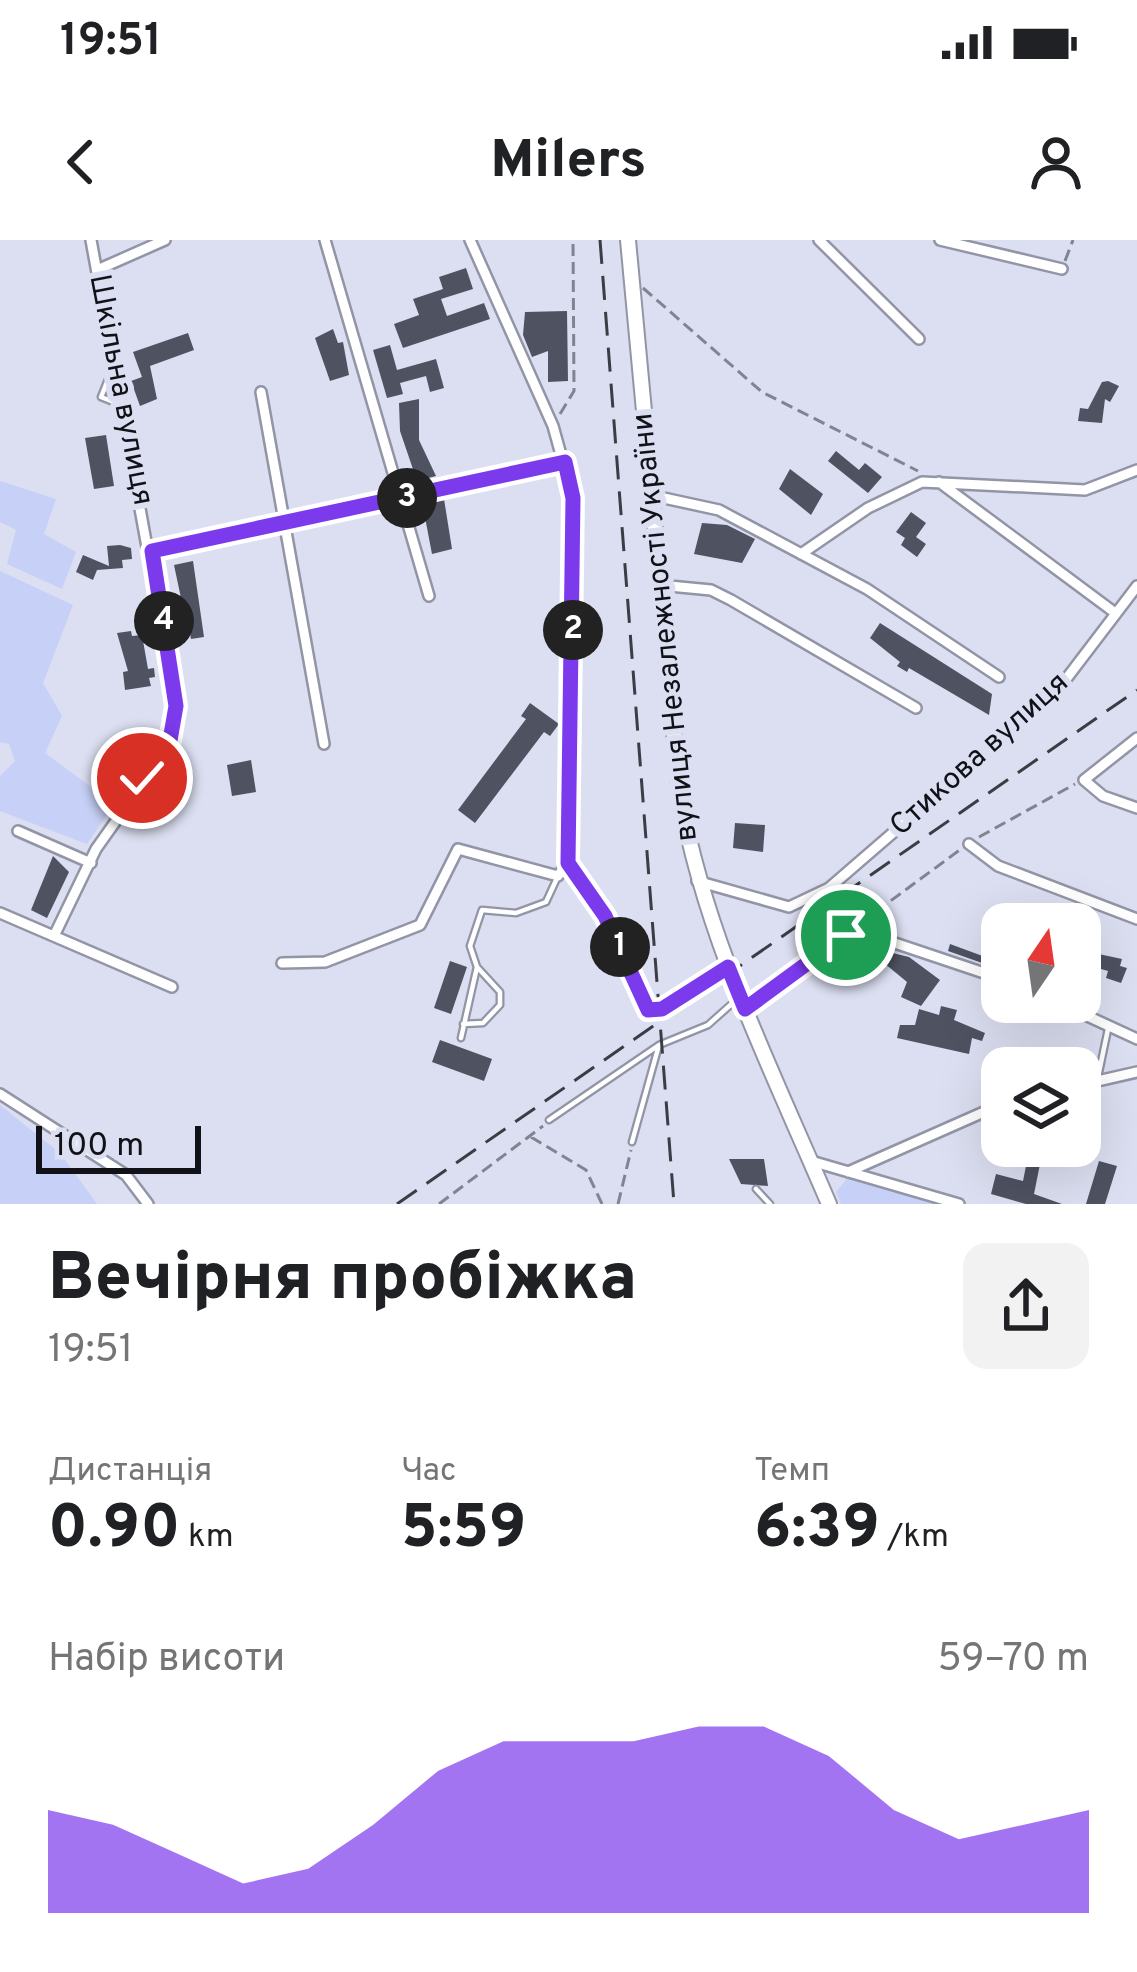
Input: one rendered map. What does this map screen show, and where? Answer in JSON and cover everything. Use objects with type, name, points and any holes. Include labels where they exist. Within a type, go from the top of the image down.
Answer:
[{"type":"main road","name":"вулиця Незалежності України","points":[[628,240],[680,796],[697,881],[742,1002],[829,1204]]},
{"type":"street","name":"Шкільна вулиця","points":[[54,936],[91,862],[169,746],[174,729],[169,646],[92,240]]},
{"type":"street","points":[[97,270],[166,240]]},
{"type":"street","points":[[325,240],[429,596]]},
{"type":"street","points":[[282,963],[326,962],[420,925],[458,849],[558,876],[568,863],[573,541],[565,462],[470,240]]},
{"type":"street","points":[[819,240],[919,339]]},
{"type":"street","points":[[945,240],[1062,269]]},
{"type":"street","points":[[261,392],[324,744]]},
{"type":"street","points":[[152,551],[565,462]]},
{"type":"street","points":[[801,554],[868,508],[922,482],[1085,490],[1137,470]]},
{"type":"street","points":[[939,482],[1114,612]]},
{"type":"street","points":[[650,495],[719,510],[867,589],[999,677]]},
{"type":"street","points":[[659,585],[711,590],[916,708]]},
{"type":"street","name":"Стикова вулиця","points":[[697,881],[789,907],[829,888],[1057,691],[1137,586]]},
{"type":"street","points":[[1137,738],[1084,780],[1103,796],[1137,808]]},
{"type":"street","points":[[18,831],[91,862]]},
{"type":"street","points":[[969,844],[998,866],[1137,919]]},
{"type":"street","points":[[0,913],[172,987]]},
{"type":"street","points":[[853,929],[981,972]]},
{"type":"street","points":[[1101,1022],[1137,1039]]},
{"type":"street","points":[[1101,1081],[1137,1072]]},
{"type":"street","points":[[0,1094],[126,1175],[148,1204]]},
{"type":"street","points":[[848,1172],[981,1113]]},
{"type":"street","points":[[811,1162],[959,1204]]},
{"type":"lane","points":[[115,362],[101,397],[123,405]]},
{"type":"lane","points":[[463,1024],[483,1023],[500,1005],[500,992],[477,967],[470,946],[482,910],[516,913],[546,902],[558,876]]},
{"type":"lane","points":[[461,1038],[477,967]]},
{"type":"lane","points":[[550,1120],[659,1045],[708,1025],[742,1002]]},
{"type":"lane","points":[[1101,1061],[1108,1025]]},
{"type":"lane","points":[[632,1142],[659,1045]]},
{"type":"lane","points":[[756,1189],[770,1204]]},
{"type":"path","points":[[553,426],[574,391],[573,240]]},
{"type":"path","points":[[1062,269],[1073,240]]},
{"type":"path","points":[[642,287],[762,392],[939,482]]},
{"type":"path","points":[[742,1002],[969,844],[1084,780]]},
{"type":"path","points":[[568,863],[605,916],[648,1010],[662,1009],[728,967]]},
{"type":"path","points":[[439,1204],[550,1120]]},
{"type":"path","points":[[529,1136],[586,1170],[602,1204]]},
{"type":"path","points":[[619,1204],[632,1142]]},
{"type":"shaded area","points":[[0,481],[56,499],[44,534],[76,552],[62,589],[7,564],[16,530],[0,522]]},
{"type":"shaded area","points":[[0,571],[73,605],[43,683],[62,716],[45,753],[114,804],[87,844],[0,811],[0,776],[15,761],[9,744],[0,742]]},
{"type":"shaded area","points":[[0,1105],[60,1153],[97,1204],[0,1204]]},
{"type":"shaded area","points":[[841,1170],[959,1204],[841,1204],[836,1192],[846,1180]]},
{"type":"building","points":[[466,268],[473,289],[441,299],[447,316],[484,303],[490,319],[403,348],[394,324],[419,315],[413,299],[443,289],[439,277]]},
{"type":"building","points":[[567,311],[568,381],[548,382],[548,351],[532,357],[523,335],[525,312]]},
{"type":"building","points":[[333,329],[338,343],[343,342],[349,375],[330,381],[315,338]]},
{"type":"building","points":[[188,333],[194,350],[150,366],[157,399],[140,406],[131,381],[142,377],[133,352]]},
{"type":"building","points":[[390,345],[397,370],[436,359],[444,388],[430,392],[426,376],[400,383],[403,394],[387,398],[373,350]]},
{"type":"building","points":[[1102,382],[1119,386],[1110,402],[1105,399],[1102,423],[1078,421],[1080,408],[1088,409]]},
{"type":"building","points":[[419,399],[419,440],[436,476],[417,481],[400,431],[399,403]]},
{"type":"building","points":[[106,435],[114,486],[94,489],[85,438]]},
{"type":"building","points":[[836,451],[859,470],[865,463],[882,477],[868,493],[828,461]]},
{"type":"building","points":[[790,469],[823,494],[811,515],[779,489]]},
{"type":"building","points":[[444,499],[452,549],[432,554],[423,507]]},
{"type":"building","points":[[911,512],[926,523],[916,537],[926,544],[917,557],[901,545],[905,538],[896,532]]},
{"type":"building","points":[[702,523],[727,525],[755,539],[742,563],[694,554]]},
{"type":"building","points":[[107,546],[131,548],[132,559],[122,560],[123,568],[97,570],[93,580],[76,572],[83,555],[109,566]]},
{"type":"building","points":[[193,561],[204,637],[191,639],[189,628],[182,629],[180,618],[185,617],[174,565]]},
{"type":"building","points":[[880,623],[992,694],[989,715],[909,668],[907,672],[897,666],[900,662],[870,638]]},
{"type":"building","points":[[131,631],[132,636],[142,635],[148,669],[154,668],[155,677],[149,678],[151,686],[125,690],[123,672],[128,671],[117,633]]},
{"type":"building","points":[[530,703],[559,724],[550,736],[544,732],[475,823],[458,810],[526,719],[521,716]]},
{"type":"building","points":[[251,760],[256,792],[232,796],[227,765]]},
{"type":"building","points":[[735,823],[765,825],[763,852],[733,848]]},
{"type":"building","points":[[53,856],[69,872],[47,918],[31,910]]},
{"type":"building","points":[[950,944],[981,955],[981,963],[948,951]]},
{"type":"building","points":[[872,948],[909,957],[940,980],[921,1006],[901,997],[907,982],[884,963],[881,972],[864,970]]},
{"type":"building","points":[[1101,954],[1122,959],[1120,966],[1127,968],[1121,983],[1106,978],[1108,971],[1101,969]]},
{"type":"building","points":[[450,961],[467,967],[451,1014],[434,1008]]},
{"type":"building","points":[[941,1006],[957,1010],[954,1020],[985,1033],[982,1041],[972,1038],[969,1054],[897,1038],[900,1025],[915,1025],[919,1009],[939,1015]]},
{"type":"building","points":[[440,1040],[492,1059],[484,1081],[432,1062]]},
{"type":"building","points":[[729,1159],[764,1159],[768,1186],[741,1184]]},
{"type":"building","points":[[1101,1162],[1117,1166],[1105,1204],[1086,1204]]},
{"type":"building","points":[[1026,1167],[1039,1167],[1034,1194],[1062,1204],[1026,1204],[991,1194],[996,1174],[1023,1181]]},
{"type":"railway","points":[[600,240],[674,1204]]},
{"type":"railway","points":[[397,1204],[1137,690]]},
{"type":"route","points":[[142,778],[169,746],[176,706],[152,551],[565,462],[573,498],[568,863],[605,916],[648,1010],[662,1009],[728,967],[745,1009],[846,935]]}]
